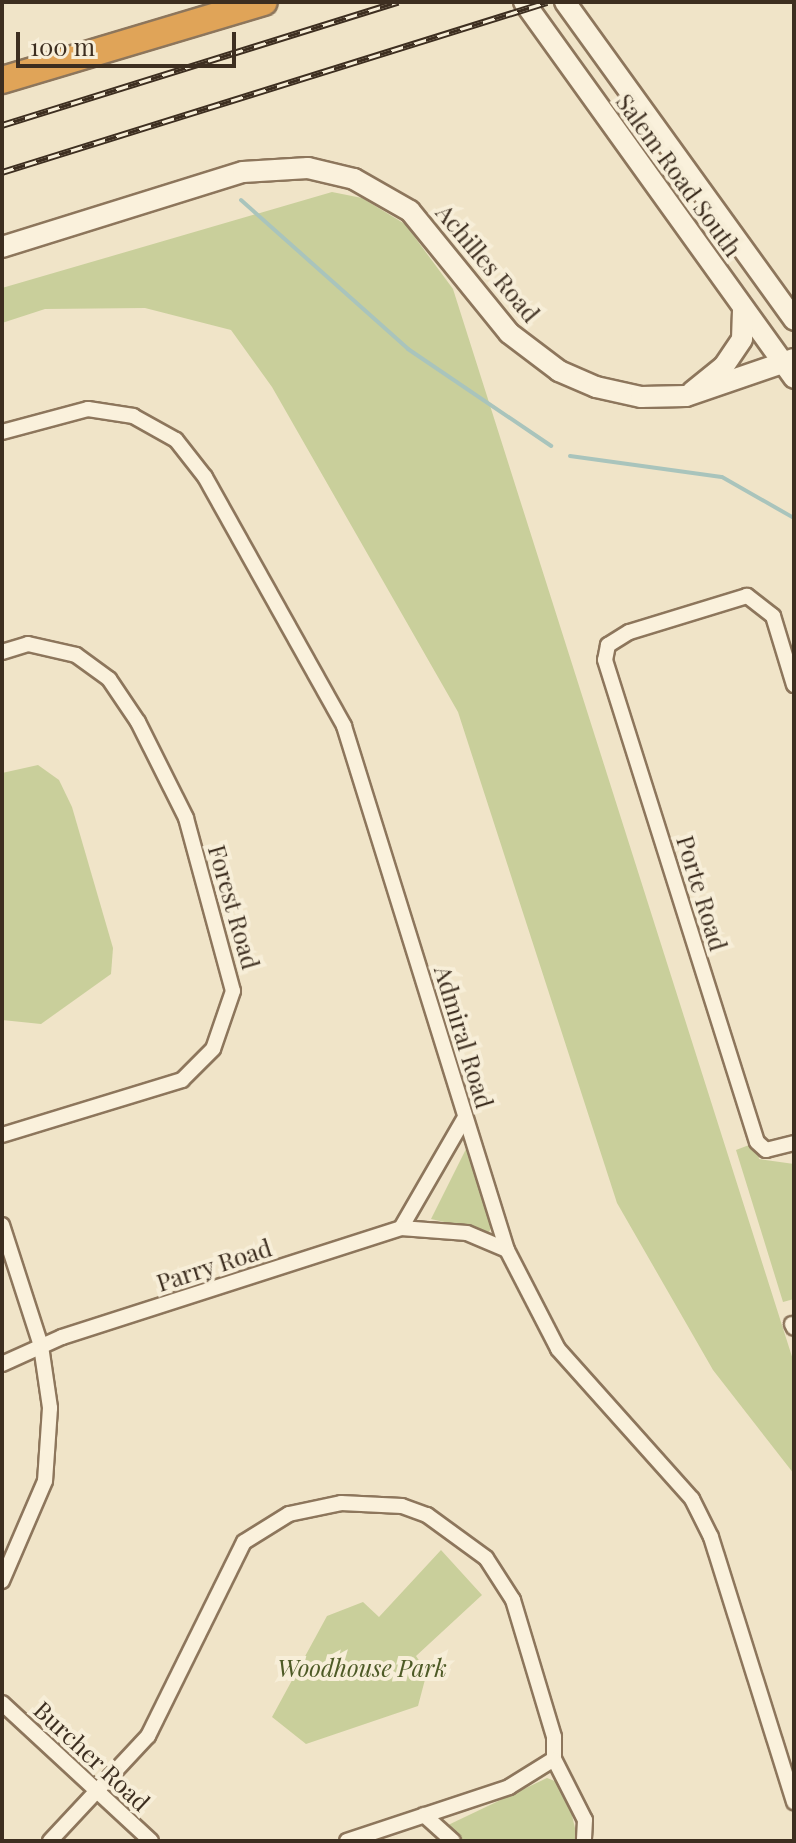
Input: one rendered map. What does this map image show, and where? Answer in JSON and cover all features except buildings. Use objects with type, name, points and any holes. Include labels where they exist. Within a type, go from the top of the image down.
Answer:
[{"type":"highway","points":[[2,80],[264,2]]},
{"type":"main road","name":"Salem Road South","points":[[524,2],[743,309],[791,367]]},
{"type":"main road","name":"Salem Road South","points":[[565,2],[794,320]]},
{"type":"main road","name":"Achilles Road","points":[[2,247],[243,172],[286,167],[332,172],[410,211],[509,333],[559,371],[641,397],[686,396],[791,367]]},
{"type":"main road","points":[[686,396],[724,366],[742,339],[743,309]]},
{"type":"street","name":"Admiral Road","points":[[2,432],[88,409],[133,416],[176,440],[205,477],[344,726],[507,1250],[558,1349],[692,1499],[711,1537],[794,1802]]},
{"type":"street","name":"Porte Road","points":[[794,685],[773,616],[747,596],[629,632],[608,645],[605,660],[757,1142],[766,1150],[794,1143]]},
{"type":"street","name":"Forest Road","points":[[2,652],[28,644],[76,655],[116,689],[186,818],[233,991],[213,1049],[182,1080],[2,1135]]},
{"type":"street","points":[[401,1228],[465,1117]]},
{"type":"street","points":[[2,1225],[41,1346],[50,1408],[45,1481],[2,1581]]},
{"type":"street","name":"Parry Road","points":[[2,1364],[41,1346],[401,1228],[467,1233],[507,1250]]},
{"type":"street","points":[[50,1841],[148,1736],[244,1542],[289,1514],[341,1503],[402,1506],[427,1515],[486,1558],[513,1600],[554,1737],[554,1759],[585,1820],[584,1841]]},
{"type":"street","name":"Burcher Road","points":[[2,1703],[151,1841]]},
{"type":"street","points":[[347,1841],[509,1787],[554,1759]]},
{"type":"street","points":[[424,1815],[453,1841]]},
{"type":"green space","points":[[332,192],[362,198],[405,224],[453,289],[794,1363],[794,1474],[713,1370],[617,1203],[458,712],[272,387],[231,330],[145,308],[45,309],[2,323],[2,288]]},
{"type":"green space","points":[[38,765],[59,780],[72,807],[113,948],[111,974],[41,1024],[2,1020],[2,773]]},
{"type":"green space","points":[[757,1142],[759,1159],[794,1164],[794,1299],[783,1302],[736,1150]]},
{"type":"green space","points":[[467,1147],[492,1226],[489,1232],[431,1219]]},
{"type":"green space","name":"Woodhouse Park","points":[[441,1550],[482,1595],[416,1656],[427,1672],[418,1706],[306,1744],[272,1717],[327,1616],[363,1602],[379,1617]]},
{"type":"green space","points":[[547,1778],[565,1785],[578,1841],[459,1841],[446,1826]]},
{"type":"waterway","points":[[241,200],[408,349],[551,446]]},
{"type":"waterway","points":[[570,456],[722,477],[794,518]]},
{"type":"railway","points":[[2,125],[398,2]]},
{"type":"railway","points":[[2,172],[547,2]]}]
